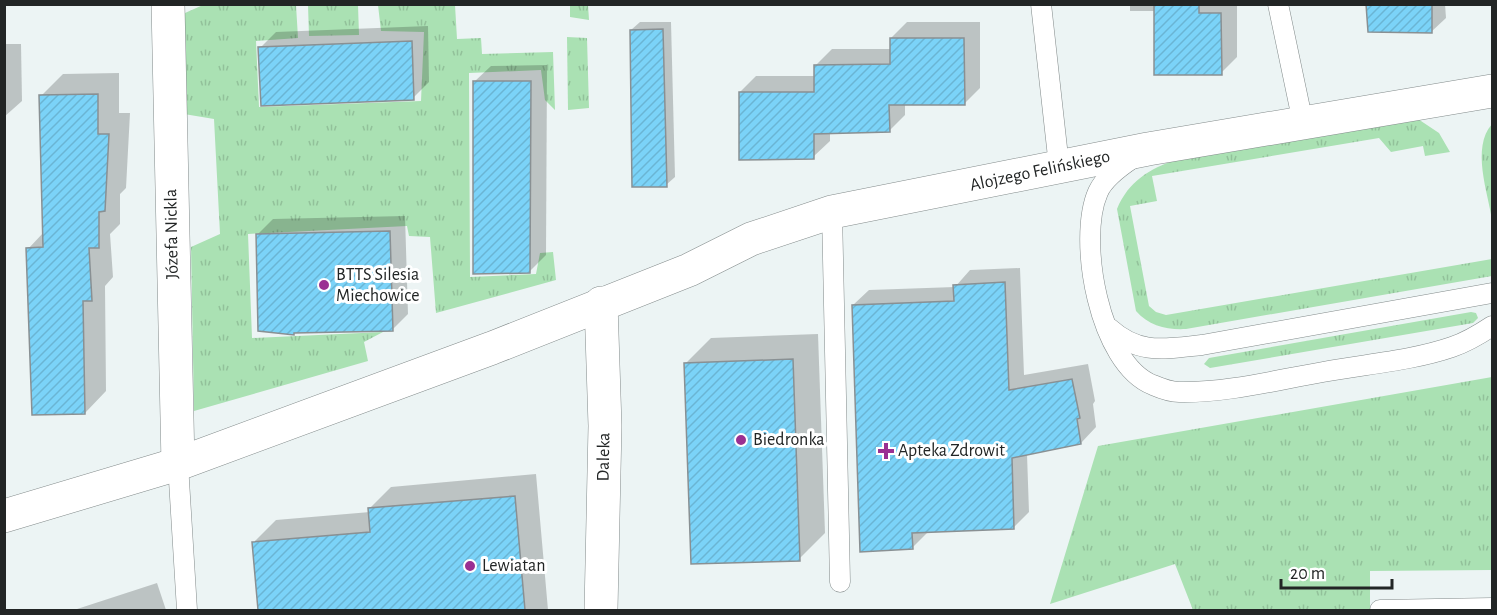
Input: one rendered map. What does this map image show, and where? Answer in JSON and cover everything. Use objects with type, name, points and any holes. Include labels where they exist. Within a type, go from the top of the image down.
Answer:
[{"type":"street","name":"Józefa Nickla","points":[[168,4],[178,464]]},
{"type":"street","name":"Alojzego Felińskiego","points":[[602,303],[689,270],[751,239],[832,212],[1148,148],[1492,91]]},
{"type":"street","points":[[4,516],[178,464],[492,348],[602,303]]},
{"type":"street","name":"Daleka","points":[[601,610],[604,426],[602,303]]},
{"type":"lane","points":[[1041,4],[1059,166]]},
{"type":"lane","points":[[1278,4],[1303,123]]},
{"type":"lane","points":[[1148,148],[1119,167],[1098,190],[1089,220],[1090,251],[1104,324],[1115,347],[1131,369],[1150,384],[1176,392],[1207,391],[1424,354],[1453,347],[1492,326]]},
{"type":"lane","points":[[832,212],[840,582]]},
{"type":"lane","points":[[1104,324],[1122,340],[1143,348],[1161,349],[1202,345],[1492,293]]},
{"type":"lane","points":[[178,464],[187,610]]},
{"type":"lane","points":[[1380,610],[1492,608]]},
{"type":"green space","points":[[203,5],[296,5],[298,38],[256,41],[259,107],[421,101],[424,32],[381,31],[378,5],[455,5],[457,39],[481,38],[482,54],[553,52],[555,110],[545,100],[541,70],[469,73],[470,277],[536,274],[540,253],[553,252],[556,280],[436,313],[430,237],[409,236],[407,226],[248,234],[252,338],[383,332],[364,342],[368,361],[194,411],[191,247],[220,234],[214,119],[184,114],[185,13]]},
{"type":"green space","points":[[308,5],[358,5],[359,35],[309,36]]},
{"type":"green space","points":[[570,5],[588,5],[589,20],[570,17]]},
{"type":"green space","points":[[567,37],[587,38],[589,108],[568,110]]},
{"type":"green space","points":[[1418,119],[1439,133],[1450,152],[1425,156],[1423,146],[1391,152],[1379,138],[1152,176],[1157,201],[1130,206],[1149,306],[1156,312],[1166,315],[1492,259],[1492,276],[1186,329],[1159,326],[1136,311],[1117,209],[1127,191],[1141,177],[1157,167],[1176,160]]},
{"type":"green space","points":[[1492,124],[1492,220],[1482,158],[1486,134]]},
{"type":"green space","points":[[1471,312],[1476,313],[1478,318],[1473,323],[1210,368],[1204,364],[1209,358]]},
{"type":"green space","points":[[1492,377],[1492,570],[1370,571],[1370,610],[1193,610],[1175,564],[1050,604],[1098,446]]},
{"type":"building","points":[[1154,4],[1199,4],[1199,13],[1221,13],[1222,75],[1154,75]]},
{"type":"building","points":[[1366,4],[1432,4],[1432,33],[1368,32]]},
{"type":"building","points":[[663,29],[667,187],[632,187],[630,30]]},
{"type":"building","points":[[890,38],[964,38],[965,105],[889,105],[890,132],[814,134],[814,159],[739,160],[739,92],[814,92],[814,65],[890,64]]},
{"type":"building","points":[[412,41],[414,100],[261,106],[258,47]]},
{"type":"building","points":[[473,81],[531,81],[530,273],[473,274]]},
{"type":"building","points":[[98,94],[98,134],[109,134],[105,211],[99,212],[99,248],[89,248],[92,301],[83,301],[85,414],[32,415],[26,248],[43,247],[39,95]]},
{"type":"building","name":"BTTS Silesia Miechowice","points":[[390,231],[393,331],[294,333],[294,335],[258,331],[256,234]]},
{"type":"building","points":[[1005,282],[1009,390],[1072,379],[1080,418],[1077,419],[1081,444],[1012,458],[1014,529],[912,533],[913,549],[860,552],[852,305],[954,301],[953,285]]},
{"type":"building","points":[[793,359],[800,561],[691,564],[684,363]]},
{"type":"building","points":[[515,496],[525,610],[258,610],[252,542],[370,532],[368,508]]},
{"type":"place","name":"BTTS Silesia Miechowice","points":[[324,285]]},
{"type":"place","name":"Biedronka","points":[[741,440]]},
{"type":"place","name":"Apteka Zdrowit","points":[[886,451]]},
{"type":"place","name":"Lewiatan","points":[[470,566]]}]
